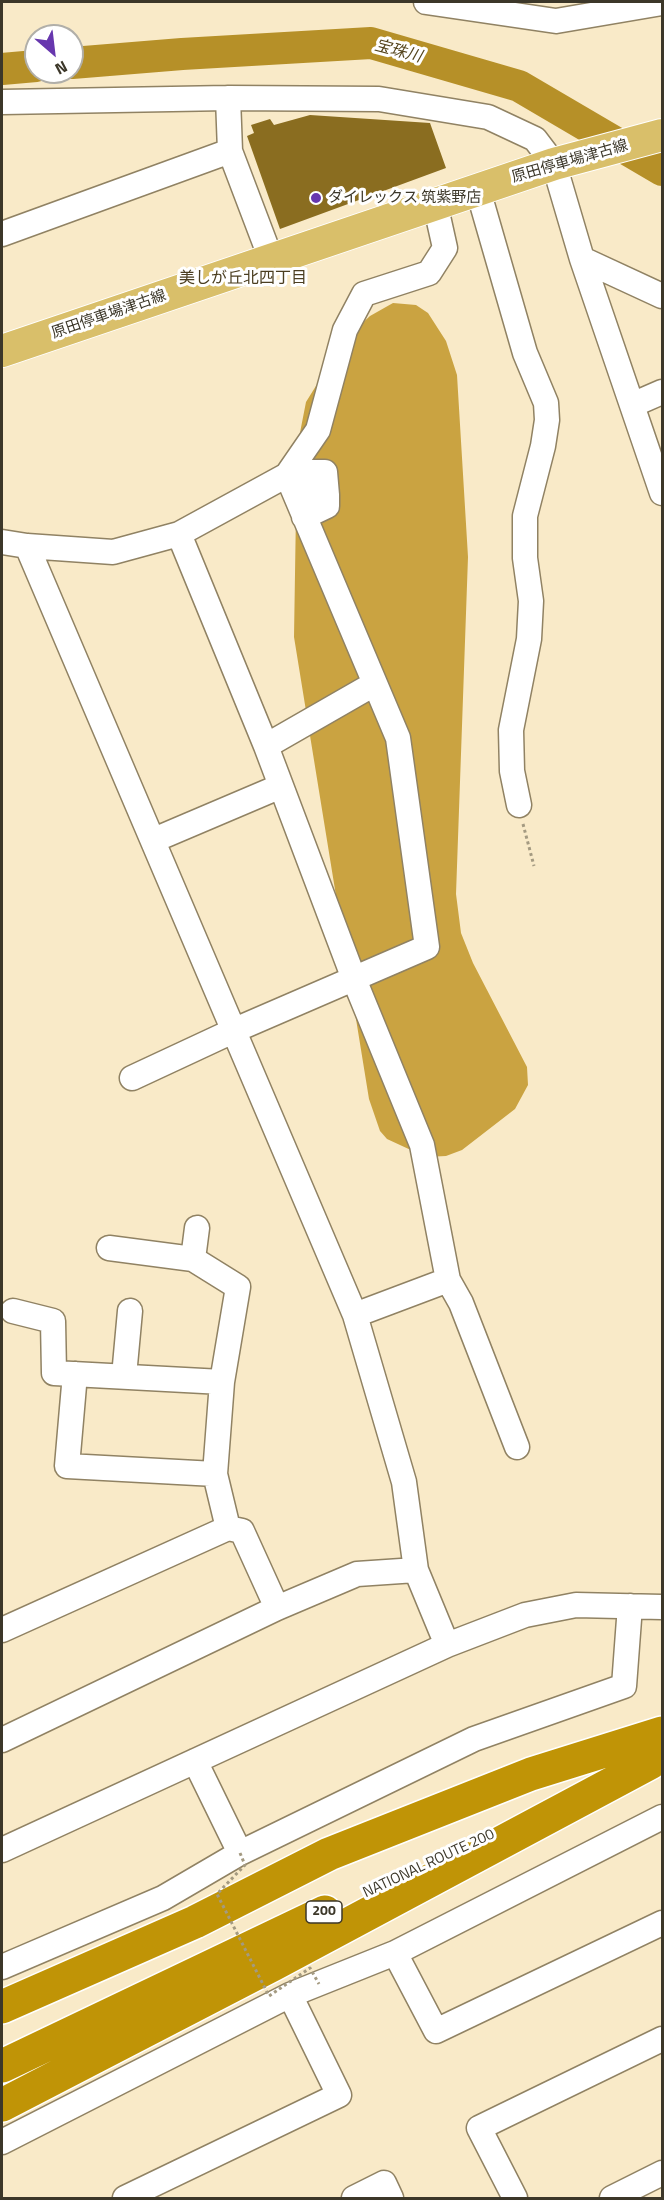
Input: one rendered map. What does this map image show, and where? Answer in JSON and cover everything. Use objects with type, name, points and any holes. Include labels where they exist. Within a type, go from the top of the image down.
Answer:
[{"type":"highway","points":[[2,2007],[195,1922],[329,1854],[531,1774],[663,1733]]},
{"type":"highway","points":[[2,2105],[274,1964],[656,1760]]},
{"type":"highway","name":"NATIONAL ROUTE 200","points":[[2,2067],[319,1914],[656,1760]]},
{"type":"main road","name":"原田停車場津古線","points":[[2,351],[435,203],[562,163],[650,139]]},
{"type":"street","points":[[426,2],[557,11],[663,3]]},
{"type":"street","points":[[2,102],[228,98],[379,99],[488,117],[535,139],[562,163],[582,259],[663,493]]},
{"type":"street","points":[[228,98],[230,151],[271,260]]},
{"type":"street","points":[[2,234],[230,151]]},
{"type":"street","points":[[478,190],[525,353],[546,403],[548,420],[525,516],[525,558],[531,601],[530,639],[511,730],[512,771],[519,805]]},
{"type":"street","points":[[2,542],[113,552],[179,534],[287,475],[318,430],[345,330],[364,294],[429,273],[445,248],[435,203]]},
{"type":"street","points":[[582,259],[663,297]]},
{"type":"street","points":[[632,405],[663,392]]},
{"type":"street","points":[[132,1078],[235,1030],[427,947],[398,738],[287,475]]},
{"type":"street","points":[[304,517],[327,506],[327,495]]},
{"type":"street","points":[[179,534],[266,746],[354,979],[422,1144],[448,1280],[461,1303],[517,1447]]},
{"type":"street","points":[[27,546],[355,1315],[404,1482],[416,1570],[447,1645]]},
{"type":"street","points":[[266,746],[374,684]]},
{"type":"street","points":[[154,840],[281,786]]},
{"type":"street","points":[[193,1259],[197,1228]]},
{"type":"street","points":[[109,1248],[193,1259],[238,1287],[222,1382],[215,1474],[228,1528]]},
{"type":"street","points":[[355,1315],[448,1280]]},
{"type":"street","points":[[13,1311],[53,1321],[54,1373],[222,1382]]},
{"type":"street","points":[[124,1376],[130,1311]]},
{"type":"street","points":[[75,1374],[67,1466],[215,1474]]},
{"type":"street","points":[[2,1630],[228,1528],[242,1531],[277,1608]]},
{"type":"street","points":[[2,1740],[277,1608],[357,1574],[416,1570]]},
{"type":"street","points":[[2,1850],[447,1645],[525,1615],[576,1605],[663,1607]]},
{"type":"street","points":[[2,1967],[164,1898],[240,1853],[474,1739],[624,1686],[630,1606]]},
{"type":"street","points":[[195,1761],[240,1853]]},
{"type":"street","points":[[2,2142],[290,1995],[394,1953],[663,1817]]},
{"type":"street","points":[[394,1953],[436,2031],[663,1923]]},
{"type":"street","points":[[125,2199],[339,2095],[290,1995]]},
{"type":"street","points":[[515,2199],[479,2128],[663,2039]]},
{"type":"street","points":[[612,2199],[663,2173]]},
{"type":"street","points":[[354,2199],[384,2183],[391,2199]]},
{"type":"path","points":[[519,805],[534,866]]},
{"type":"path","points":[[240,1853],[245,1865],[217,1894],[269,1996],[310,1968],[319,1983]]},
{"type":"shaded area","points":[[393,303],[416,305],[428,313],[446,341],[457,375],[468,557],[456,894],[461,933],[473,963],[527,1067],[528,1085],[515,1109],[462,1150],[446,1156],[426,1157],[387,1139],[380,1131],[369,1099],[294,637],[297,448],[306,402],[345,339],[370,316]]},
{"type":"building","name":"ダイレックス 筑紫野店","points":[[310,115],[430,123],[446,168],[280,229],[247,136],[254,133],[251,125],[270,119],[274,125]]},
{"type":"waterway","name":"宝珠川","points":[[84,62],[371,43],[519,86],[662,170]]},
{"type":"waterway","name":"宝珠川","points":[[2,69],[24,67]]},
{"type":"place","name":"ダイレックス 筑紫野店","points":[[316,198]]},
{"type":"district","name":"美しが丘北四丁目","points":[[243,279]]}]
